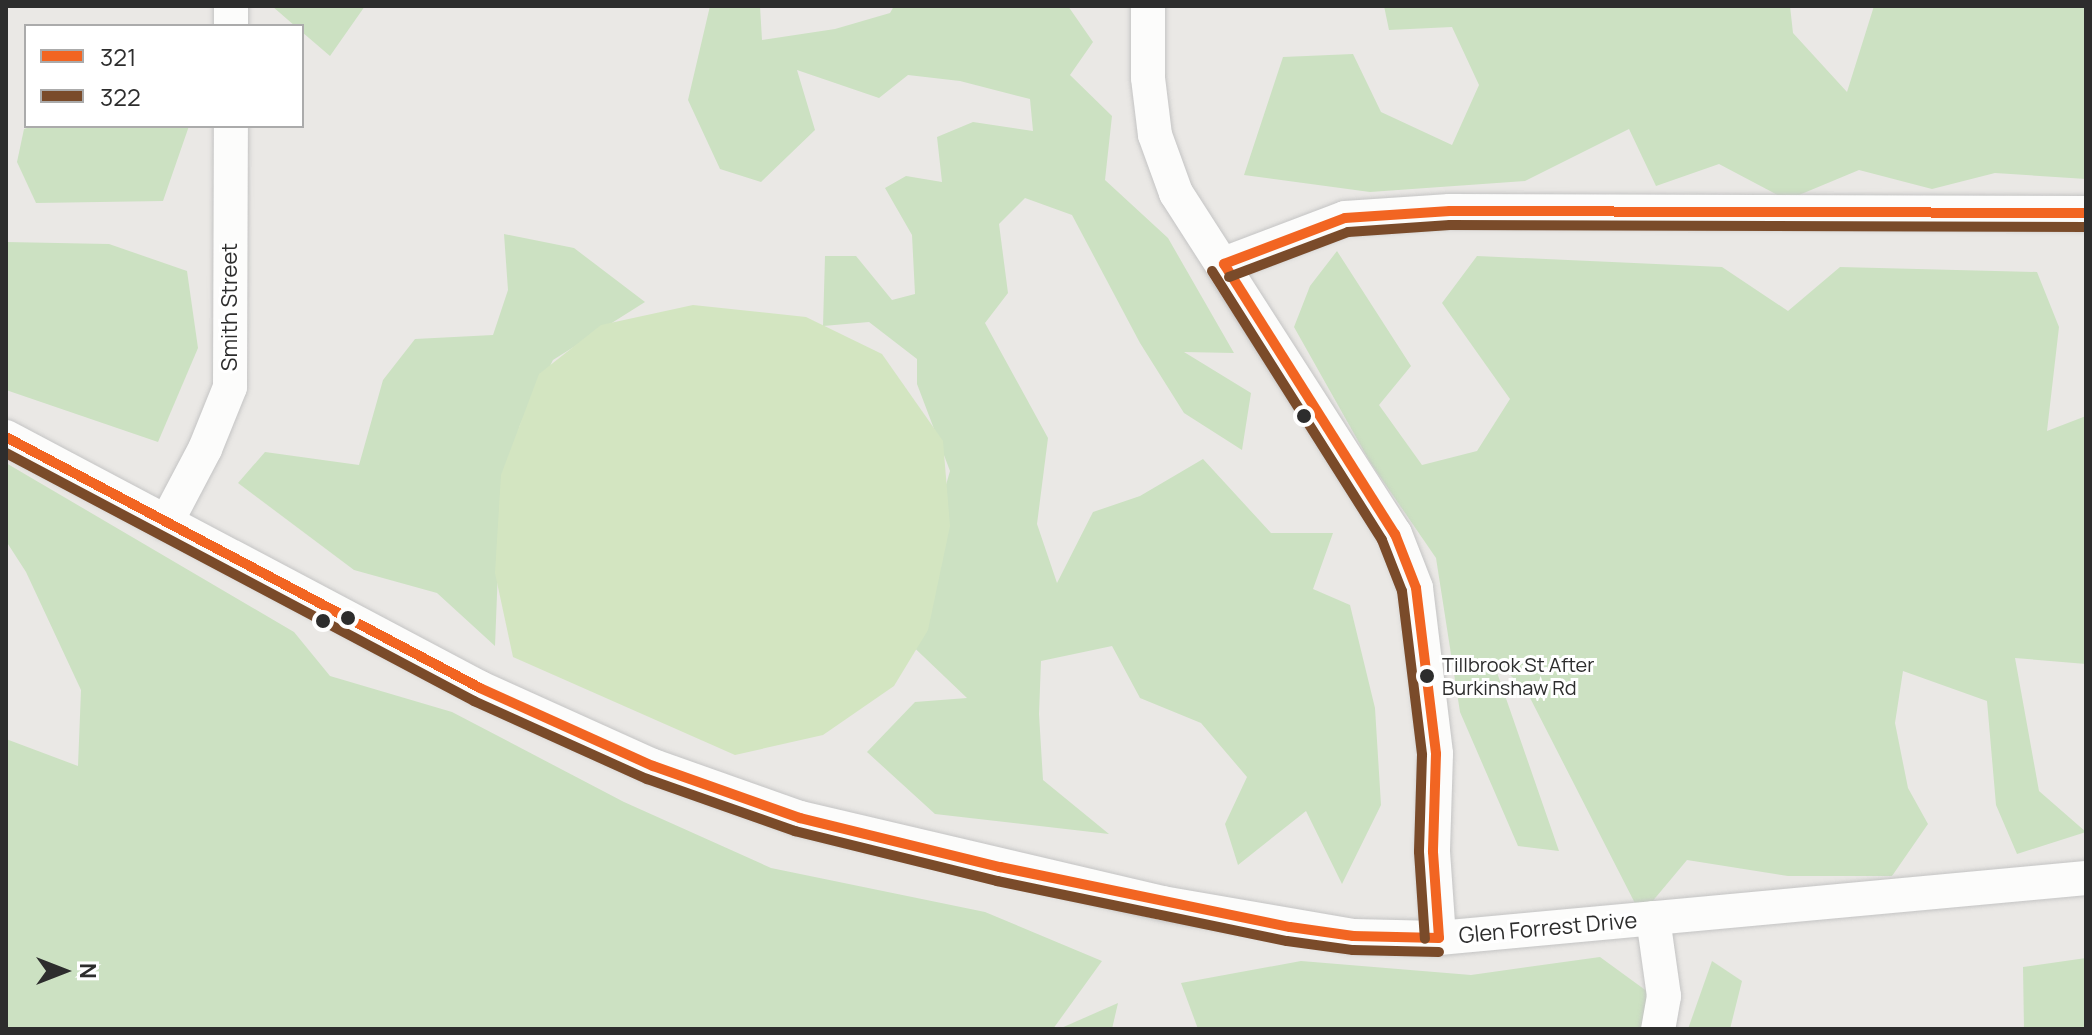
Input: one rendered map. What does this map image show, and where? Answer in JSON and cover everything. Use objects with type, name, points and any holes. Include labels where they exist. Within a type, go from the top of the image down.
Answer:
[{"type":"street","points":[[1148,6],[1148,78],[1155,135],[1176,193],[1395,534],[1416,588],[1436,754],[1433,852],[1439,938]]},
{"type":"street","name":"Smith Street","points":[[166,523],[230,387],[231,128]]},
{"type":"street","points":[[1224,264],[1345,218],[1450,211],[2086,213]]},
{"type":"street","name":"Glen Forrest Drive","points":[[6,437],[480,688],[653,766],[800,818],[1029,874],[1276,924],[1353,936],[1439,938],[2086,878]]},
{"type":"street","points":[[1653,918],[1664,996],[1658,1029]]},
{"type":"green space","points":[[272,6],[365,6],[330,56],[304,34],[304,24],[293,24]]},
{"type":"green space","points":[[710,6],[760,6],[762,40],[835,29],[890,13],[894,6],[1068,6],[1093,42],[1070,75],[1112,116],[1105,180],[1168,238],[1234,353],[1184,352],[1251,393],[1242,450],[1184,413],[1140,343],[1072,215],[1025,198],[999,224],[1008,293],[985,323],[1048,438],[1037,524],[1057,583],[1093,512],[1140,496],[1203,459],[1271,533],[1333,533],[1313,589],[1350,605],[1375,708],[1381,805],[1342,884],[1306,811],[1238,865],[1225,824],[1247,777],[1201,723],[1140,698],[1112,646],[1041,661],[1039,714],[1043,780],[1109,834],[935,814],[867,752],[915,702],[967,698],[902,636],[950,471],[917,384],[917,359],[869,322],[823,326],[825,256],[856,256],[892,300],[915,294],[912,235],[885,188],[906,176],[942,182],[937,137],[973,122],[1033,131],[1030,99],[960,81],[908,75],[879,98],[797,70],[815,130],[761,182],[720,169],[688,100]]},
{"type":"green space","points":[[1384,6],[1790,6],[1793,33],[1847,92],[1874,6],[2086,6],[2086,179],[1995,173],[1932,189],[1859,170],[1787,200],[1719,164],[1656,186],[1629,129],[1525,181],[1370,192],[1244,175],[1283,57],[1353,54],[1381,112],[1452,145],[1479,85],[1452,27],[1389,30]]},
{"type":"green space","points":[[188,128],[163,201],[36,203],[17,162],[24,129]]},
{"type":"green space","points":[[504,234],[574,248],[645,302],[553,360],[520,425],[501,492],[495,646],[437,593],[354,570],[238,483],[265,452],[359,465],[383,380],[415,339],[493,335],[508,290]]},
{"type":"green space","points":[[6,242],[109,244],[187,271],[198,348],[158,442],[6,390]]},
{"type":"green space","points":[[1337,251],[1411,366],[1379,405],[1422,465],[1477,451],[1510,399],[1442,303],[1477,256],[1722,267],[1788,311],[1840,267],[2037,272],[2059,327],[2047,431],[2086,416],[2086,664],[2015,658],[2039,791],[2086,832],[2017,854],[1996,805],[1987,701],[1903,671],[1895,723],[1908,788],[1928,824],[1892,876],[1788,876],[1687,860],[1641,915],[1526,690],[1492,658],[1559,851],[1518,846],[1460,712],[1436,558],[1370,462],[1294,327],[1310,286]]},
{"type":"green space","points":[[693,305],[806,317],[882,354],[943,441],[950,526],[928,630],[894,686],[823,735],[735,755],[513,657],[495,573],[501,475],[539,374],[601,325]]},
{"type":"green space","points":[[6,463],[294,632],[330,676],[452,712],[624,802],[771,868],[985,912],[1102,961],[1053,1029],[6,1029],[6,739],[78,766],[81,690],[26,572],[6,541]]},
{"type":"green space","points":[[1600,957],[1659,1000],[1661,1029],[1198,1029],[1181,983],[1301,961],[1471,975]]},
{"type":"green space","points":[[2086,958],[2086,1029],[2024,1029],[2023,967]]},
{"type":"green space","points":[[1712,961],[1742,981],[1730,1029],[1688,1029]]},
{"type":"green space","points":[[1118,1003],[1112,1029],[1059,1029]]},
{"type":"transit line","name":"321","points":[[1224,264],[1345,218],[1450,211],[2086,213]]},
{"type":"transit line","name":"322","points":[[1229,277],[1348,232],[1450,225],[2086,227]]},
{"type":"transit line","name":"321","points":[[1224,264],[1395,534],[1416,588],[1436,754],[1433,852],[1439,938]]},
{"type":"transit line","name":"322","points":[[1212,271],[1382,540],[1402,591],[1422,755],[1419,852],[1425,939]]},
{"type":"transit line","name":"321","points":[[6,437],[480,688],[653,766],[800,818],[1000,867],[1290,927],[1353,936],[1439,938]]},
{"type":"transit line","name":"322","points":[[6,453],[474,701],[647,779],[795,831],[997,881],[1287,941],[1353,950],[1439,952]]},
{"type":"place","name":"Tillbrook St After Burkinshaw Rd","points":[[1427,676]]}]
